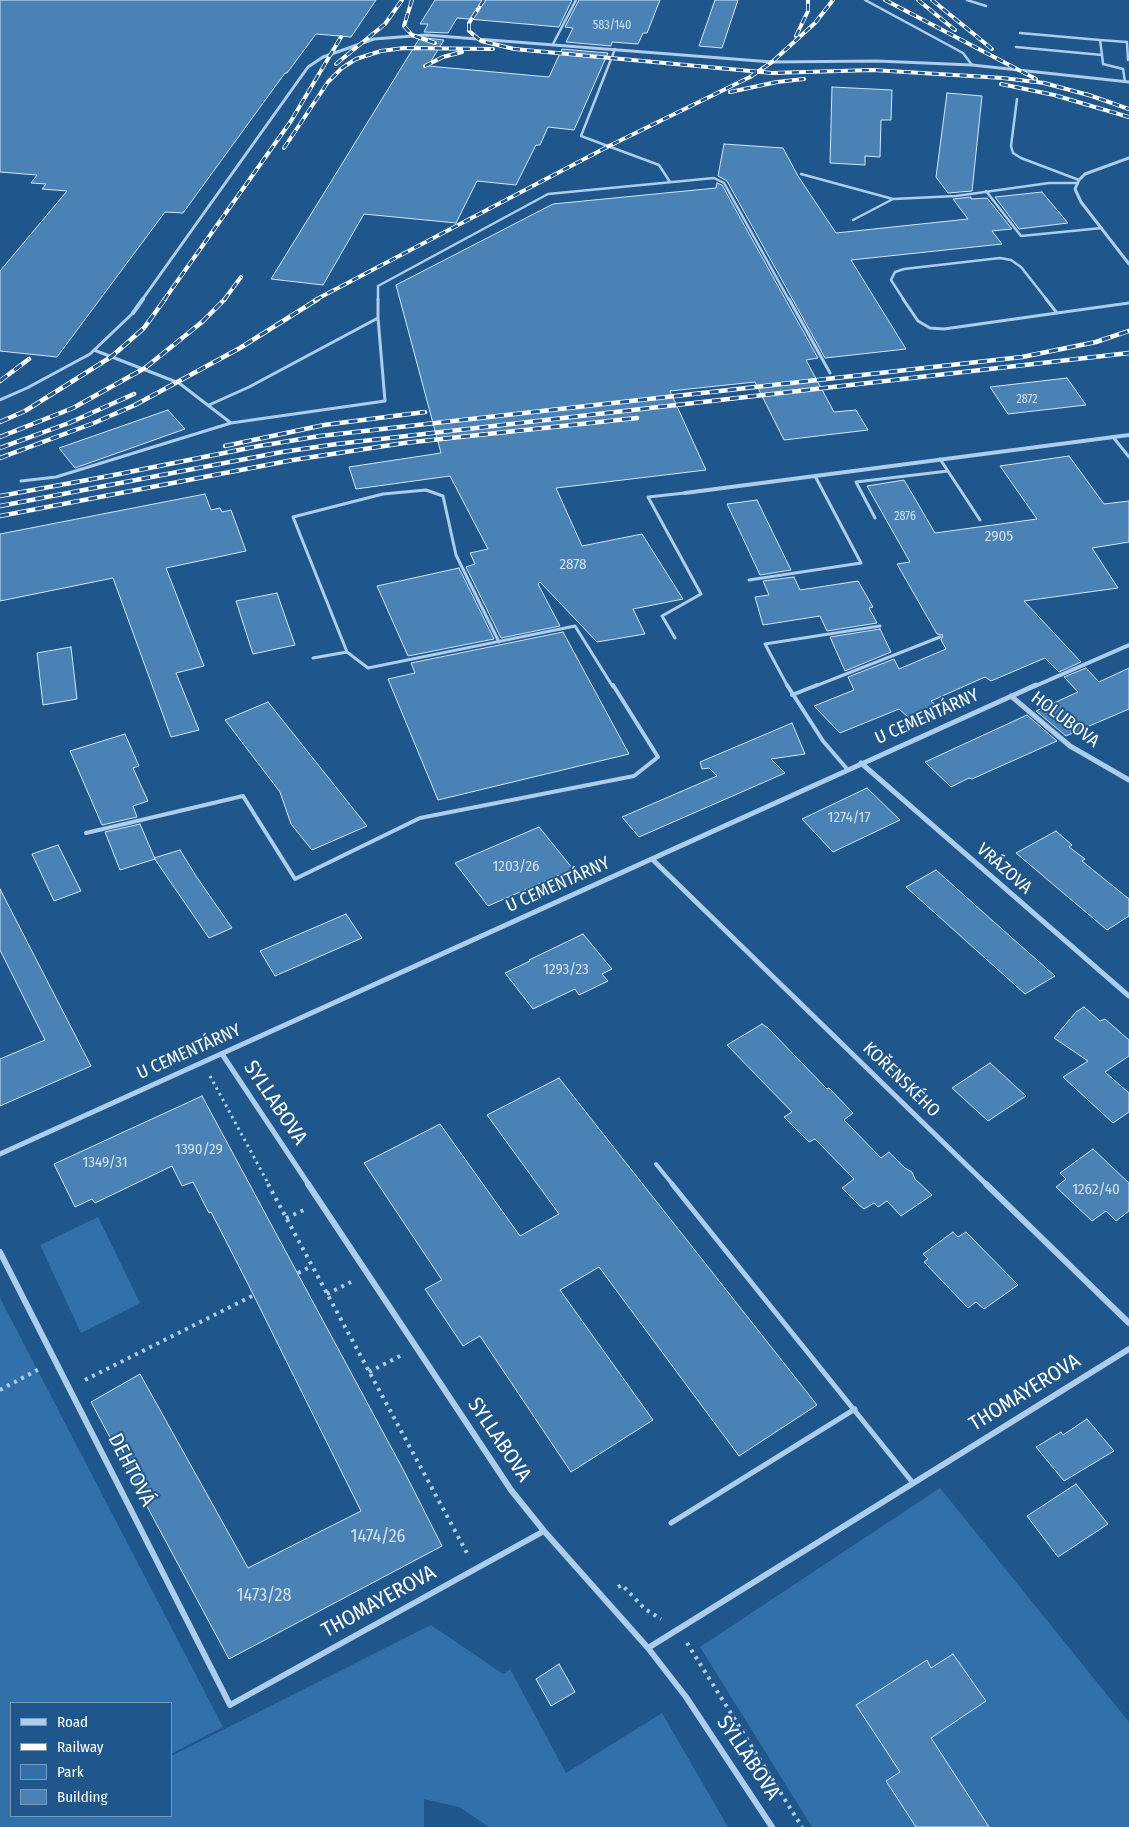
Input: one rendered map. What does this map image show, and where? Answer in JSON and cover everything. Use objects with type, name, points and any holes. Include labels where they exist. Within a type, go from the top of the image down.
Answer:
[{"type":"street","points":[[133,314],[308,67],[323,57],[374,39],[412,36],[553,44],[772,62],[870,61],[972,65],[1127,82]]},
{"type":"street","points":[[1129,158],[1088,172],[1078,181],[1075,193],[1129,264]]},
{"type":"street","points":[[685,493],[1129,435]]},
{"type":"street","name":"U CEMENTÁRNY","points":[[0,1154],[861,763],[1129,645]]},
{"type":"street","name":"HOLUBOVA","points":[[1011,696],[1070,746],[1129,780]]},
{"type":"street","name":"VRÁZOVA","points":[[861,763],[1129,996]]},
{"type":"street","name":"KOŘENSKÉHO","points":[[652,859],[1129,1324]]},
{"type":"street","name":"SYLLABOVA","points":[[222,1054],[511,1490],[544,1531],[648,1648],[686,1697],[772,1827]]},
{"type":"street","name":"DEHTOVÁ","points":[[0,1252],[230,1704]]},
{"type":"street","name":"THOMAYEROVA","points":[[648,1648],[1129,1349]]},
{"type":"street","name":"THOMAYEROVA","points":[[230,1704],[544,1531]]},
{"type":"lane","points":[[553,44],[576,0]]},
{"type":"lane","points":[[865,0],[963,53],[972,65]]},
{"type":"lane","points":[[967,0],[986,6]]},
{"type":"lane","points":[[1020,33],[1127,42],[1128,60]]},
{"type":"lane","points":[[1100,40],[1103,64],[1123,69],[1127,82]]},
{"type":"lane","points":[[1016,47],[1102,55]]},
{"type":"lane","points":[[615,49],[581,136],[659,165],[670,182]]},
{"type":"lane","points":[[1017,99],[1011,146],[1013,153],[1078,181]]},
{"type":"lane","points":[[801,174],[893,200],[956,196],[1049,183],[1078,181]]},
{"type":"lane","points":[[21,481],[56,477],[145,451],[230,423],[385,401],[378,318],[378,286],[548,194],[714,178],[724,183],[830,373]]},
{"type":"lane","points":[[986,191],[1021,236],[1102,228]]},
{"type":"lane","points":[[853,220],[893,200]]},
{"type":"lane","points":[[1057,314],[1020,267],[1011,260],[1000,258],[904,268],[895,272],[891,280],[918,321],[930,328],[944,330],[1057,314],[1129,303]]},
{"type":"lane","points":[[0,400],[27,388],[94,350],[133,314]]},
{"type":"lane","points":[[209,405],[249,388],[378,318]]},
{"type":"lane","points":[[94,350],[179,382],[230,423]]},
{"type":"lane","points":[[1113,437],[1129,457]]},
{"type":"lane","points":[[940,460],[980,520]]},
{"type":"lane","points":[[875,518],[856,482],[948,471]]},
{"type":"lane","points":[[749,580],[861,563],[815,476]]},
{"type":"lane","points":[[86,833],[243,796],[295,879],[420,818],[634,776],[658,757],[575,626],[499,642],[368,668],[347,652],[293,517],[383,494],[426,490],[442,496],[456,556],[499,642]]},
{"type":"lane","points":[[675,638],[662,616],[701,594],[648,497],[685,493]]},
{"type":"lane","points":[[848,770],[823,741],[792,695],[765,644],[880,626]]},
{"type":"lane","points":[[792,695],[940,637]]},
{"type":"lane","points":[[313,658],[347,652]]},
{"type":"lane","points":[[656,1164],[913,1483]]},
{"type":"lane","points":[[671,1523],[855,1409]]},
{"type":"path","points":[[203,1062],[475,1569]]},
{"type":"path","points":[[298,1273],[312,1266]]},
{"type":"path","points":[[327,1294],[368,1274]]},
{"type":"path","points":[[69,1388],[254,1295]]},
{"type":"path","points":[[369,1372],[416,1347]]},
{"type":"path","points":[[0,1390],[55,1361]]},
{"type":"path","points":[[602,1595],[622,1585],[645,1609],[678,1630],[802,1827]]},
{"type":"green space","points":[[98,1217],[140,1303],[81,1333],[40,1245]]},
{"type":"green space","points":[[0,1298],[223,1727],[172,1753],[172,1702],[10,1702],[10,1817],[172,1817],[172,1755],[431,1625],[503,1674],[510,1669],[566,1773],[662,1713],[728,1827],[489,1827],[459,1807],[424,1799],[424,1827],[0,1827]]},
{"type":"green space","points":[[940,1488],[1129,1722],[1129,1827],[812,1827],[700,1647]]},
{"type":"building","points":[[0,0],[376,0],[351,37],[316,34],[287,73],[285,73],[183,213],[165,212],[57,357],[0,351],[0,271],[67,191],[42,189],[46,184],[31,183],[37,175],[0,172]]},
{"type":"building","points":[[435,0],[572,0],[559,27],[457,18],[448,33],[424,32],[428,24],[420,24]]},
{"type":"building","points":[[579,0],[660,0],[647,33],[643,33],[638,44],[612,42],[611,46],[566,42],[573,28],[565,27]]},
{"type":"building","points":[[715,0],[738,0],[722,48],[699,46]]},
{"type":"building","points":[[419,39],[444,40],[428,66],[549,77],[562,49],[608,53],[574,130],[548,127],[540,145],[536,145],[516,185],[477,181],[456,223],[364,214],[323,285],[271,279]]},
{"type":"building","points":[[832,87],[892,90],[891,120],[881,120],[880,157],[865,156],[865,165],[830,163]]},
{"type":"building","points":[[947,93],[982,96],[972,191],[948,193],[936,177]]},
{"type":"building","points":[[724,144],[783,148],[798,176],[836,233],[968,219],[953,199],[971,197],[971,199],[987,198],[1012,229],[992,231],[1002,244],[851,260],[906,349],[825,358],[727,181],[718,176]]},
{"type":"building","points":[[717,183],[722,185],[818,358],[806,360],[834,412],[856,410],[868,430],[784,440],[755,382],[670,391],[706,470],[556,488],[582,546],[642,534],[683,599],[633,609],[645,634],[597,642],[540,582],[538,584],[560,626],[501,638],[466,567],[475,564],[470,553],[488,549],[450,476],[356,489],[349,467],[441,453],[396,285],[553,204],[716,188]]},
{"type":"building","points":[[1042,192],[1068,223],[1019,229],[995,197]]},
{"type":"building","points":[[1067,378],[1086,405],[1008,414],[990,387]]},
{"type":"building","points":[[168,410],[185,429],[75,468],[59,448]]},
{"type":"building","points":[[1069,456],[1104,504],[1129,501],[1129,542],[1092,548],[1118,588],[1024,601],[1081,662],[1059,672],[1045,658],[991,681],[985,677],[931,701],[937,706],[909,718],[899,709],[840,733],[814,706],[854,690],[848,677],[894,659],[899,669],[946,649],[941,640],[943,635],[937,634],[897,564],[910,562],[867,486],[904,480],[935,533],[1037,519],[1000,466]]},
{"type":"building","points":[[205,494],[211,510],[220,508],[222,512],[231,510],[246,551],[166,568],[204,666],[176,673],[199,730],[171,737],[113,578],[0,601],[0,534]]},
{"type":"building","points":[[757,500],[791,570],[760,575],[727,504]]},
{"type":"building","points":[[459,568],[494,639],[408,656],[377,586]]},
{"type":"building","points":[[794,577],[800,590],[858,581],[873,607],[869,608],[877,623],[827,631],[820,616],[763,625],[755,597],[769,595],[763,581]]},
{"type":"building","points":[[277,593],[295,645],[253,654],[236,601]]},
{"type":"building","points":[[880,629],[891,652],[845,671],[830,637]]},
{"type":"building","points":[[563,632],[629,754],[438,800],[388,679],[415,673],[411,663]]},
{"type":"building","points":[[71,647],[77,699],[43,705],[37,653]]},
{"type":"building","points":[[1086,668],[1099,682],[1129,668],[1129,709],[1066,736],[1036,711],[1078,692],[1064,677]]},
{"type":"building","points":[[268,702],[367,826],[312,850],[291,824],[280,792],[225,720]]},
{"type":"building","points":[[1027,715],[1057,741],[951,787],[925,762]]},
{"type":"building","points":[[792,723],[805,754],[771,759],[785,773],[639,837],[622,817],[717,776],[709,768],[702,769],[700,762]]},
{"type":"building","points":[[125,734],[139,766],[133,768],[148,801],[133,806],[137,817],[102,825],[70,751]]},
{"type":"building","points":[[867,788],[900,820],[833,852],[802,819]]},
{"type":"building","points":[[140,824],[155,859],[120,870],[105,832]]},
{"type":"building","points":[[539,827],[573,869],[488,906],[455,863]]},
{"type":"building","points":[[1056,831],[1072,845],[1069,847],[1085,859],[1082,861],[1129,899],[1129,916],[1107,930],[1016,853]]},
{"type":"building","points":[[58,845],[81,891],[54,901],[32,854]]},
{"type":"building","points":[[180,850],[232,928],[209,938],[154,858]]},
{"type":"building","points":[[936,870],[1055,976],[1025,994],[906,887]]},
{"type":"building","points":[[0,889],[91,1066],[0,1106],[0,1059],[45,1040],[0,950]]},
{"type":"building","points":[[346,914],[362,938],[275,976],[260,951]]},
{"type":"building","points":[[583,934],[612,969],[602,974],[608,981],[579,995],[575,989],[533,1009],[505,973]]},
{"type":"building","points":[[1084,1007],[1100,1021],[1105,1019],[1129,1040],[1129,1056],[1105,1072],[1129,1093],[1129,1112],[1113,1123],[1063,1077],[1088,1061],[1054,1038],[1076,1012]]},
{"type":"building","points":[[762,1024],[853,1113],[844,1120],[881,1158],[889,1152],[905,1168],[912,1172],[915,1179],[932,1195],[901,1216],[887,1201],[878,1207],[874,1203],[864,1209],[842,1188],[854,1179],[815,1139],[809,1142],[784,1117],[792,1112],[727,1045]]},
{"type":"building","points":[[990,1063],[1026,1096],[988,1121],[952,1088]]},
{"type":"building","points":[[559,1078],[817,1405],[739,1456],[599,1267],[560,1290],[653,1420],[571,1472],[480,1336],[463,1346],[425,1289],[442,1280],[364,1163],[440,1124],[520,1236],[559,1214],[487,1115]]},
{"type":"building","points":[[202,1096],[405,1473],[442,1546],[229,1659],[91,1402],[140,1374],[248,1568],[361,1511],[249,1286],[211,1212],[209,1213],[193,1182],[182,1186],[172,1166],[95,1203],[92,1199],[75,1207],[54,1164]]},
{"type":"building","points":[[1093,1149],[1129,1183],[1129,1211],[1116,1221],[1106,1211],[1092,1221],[1056,1187],[1066,1179],[1060,1173]]},
{"type":"building","points":[[953,1232],[958,1237],[966,1232],[1018,1285],[984,1309],[976,1302],[968,1308],[924,1262],[928,1259],[923,1254]]},
{"type":"building","points":[[1087,1419],[1114,1451],[1064,1481],[1036,1447],[1061,1432],[1063,1435]]},
{"type":"building","points":[[1076,1484],[1108,1524],[1058,1557],[1027,1516]]},
{"type":"building","points":[[953,1654],[986,1701],[931,1738],[989,1827],[916,1827],[886,1781],[900,1772],[856,1705],[927,1660],[931,1668]]},
{"type":"building","points":[[559,1664],[575,1692],[551,1706],[536,1679]]},
{"type":"railway","points":[[336,64],[385,24],[402,0]]},
{"type":"railway","points":[[412,0],[404,26],[412,35],[435,43]]},
{"type":"railway","points":[[484,0],[469,23],[469,31],[481,41],[514,49],[758,72]]},
{"type":"railway","points":[[796,36],[808,11],[808,0]]},
{"type":"railway","points":[[758,72],[772,62],[815,23],[833,0]]},
{"type":"railway","points":[[885,0],[1036,79]]},
{"type":"railway","points":[[918,0],[955,30]]},
{"type":"railway","points":[[932,0],[992,49]]},
{"type":"railway","points":[[164,300],[291,121],[341,37]]},
{"type":"railway","points":[[284,148],[328,82],[342,68],[356,59],[381,51],[404,48],[493,49]]},
{"type":"railway","points":[[425,66],[443,57],[462,52]]},
{"type":"railway","points":[[758,72],[772,73],[873,70],[1003,78],[1044,83],[1091,96]]},
{"type":"railway","points":[[315,300],[609,146],[758,72]]},
{"type":"railway","points":[[730,92],[777,82],[804,79]]},
{"type":"railway","points":[[1001,84],[1054,95],[1129,117]]},
{"type":"railway","points":[[1086,94],[1091,96]]},
{"type":"railway","points":[[1091,96],[1129,109]]},
{"type":"railway","points":[[224,300],[241,277]]},
{"type":"railway","points":[[0,422],[25,411],[111,357],[144,328],[165,299]]},
{"type":"railway","points":[[0,458],[94,423],[135,405],[240,348],[318,299]]},
{"type":"railway","points":[[0,437],[73,408],[145,368],[202,322],[224,300]]},
{"type":"railway","points":[[109,476],[259,446],[320,436],[1022,357],[1096,342],[1129,331]]},
{"type":"railway","points":[[0,506],[282,452],[337,444],[1129,353]]},
{"type":"railway","points":[[0,381],[29,359]]},
{"type":"railway","points":[[0,448],[69,423],[134,394]]},
{"type":"railway","points":[[225,446],[324,425],[425,412]]},
{"type":"railway","points":[[0,516],[293,460],[404,443],[637,418]]},
{"type":"railway","points":[[0,496],[109,476]]},
{"type":"railway","points":[[104,477],[109,476]]}]
